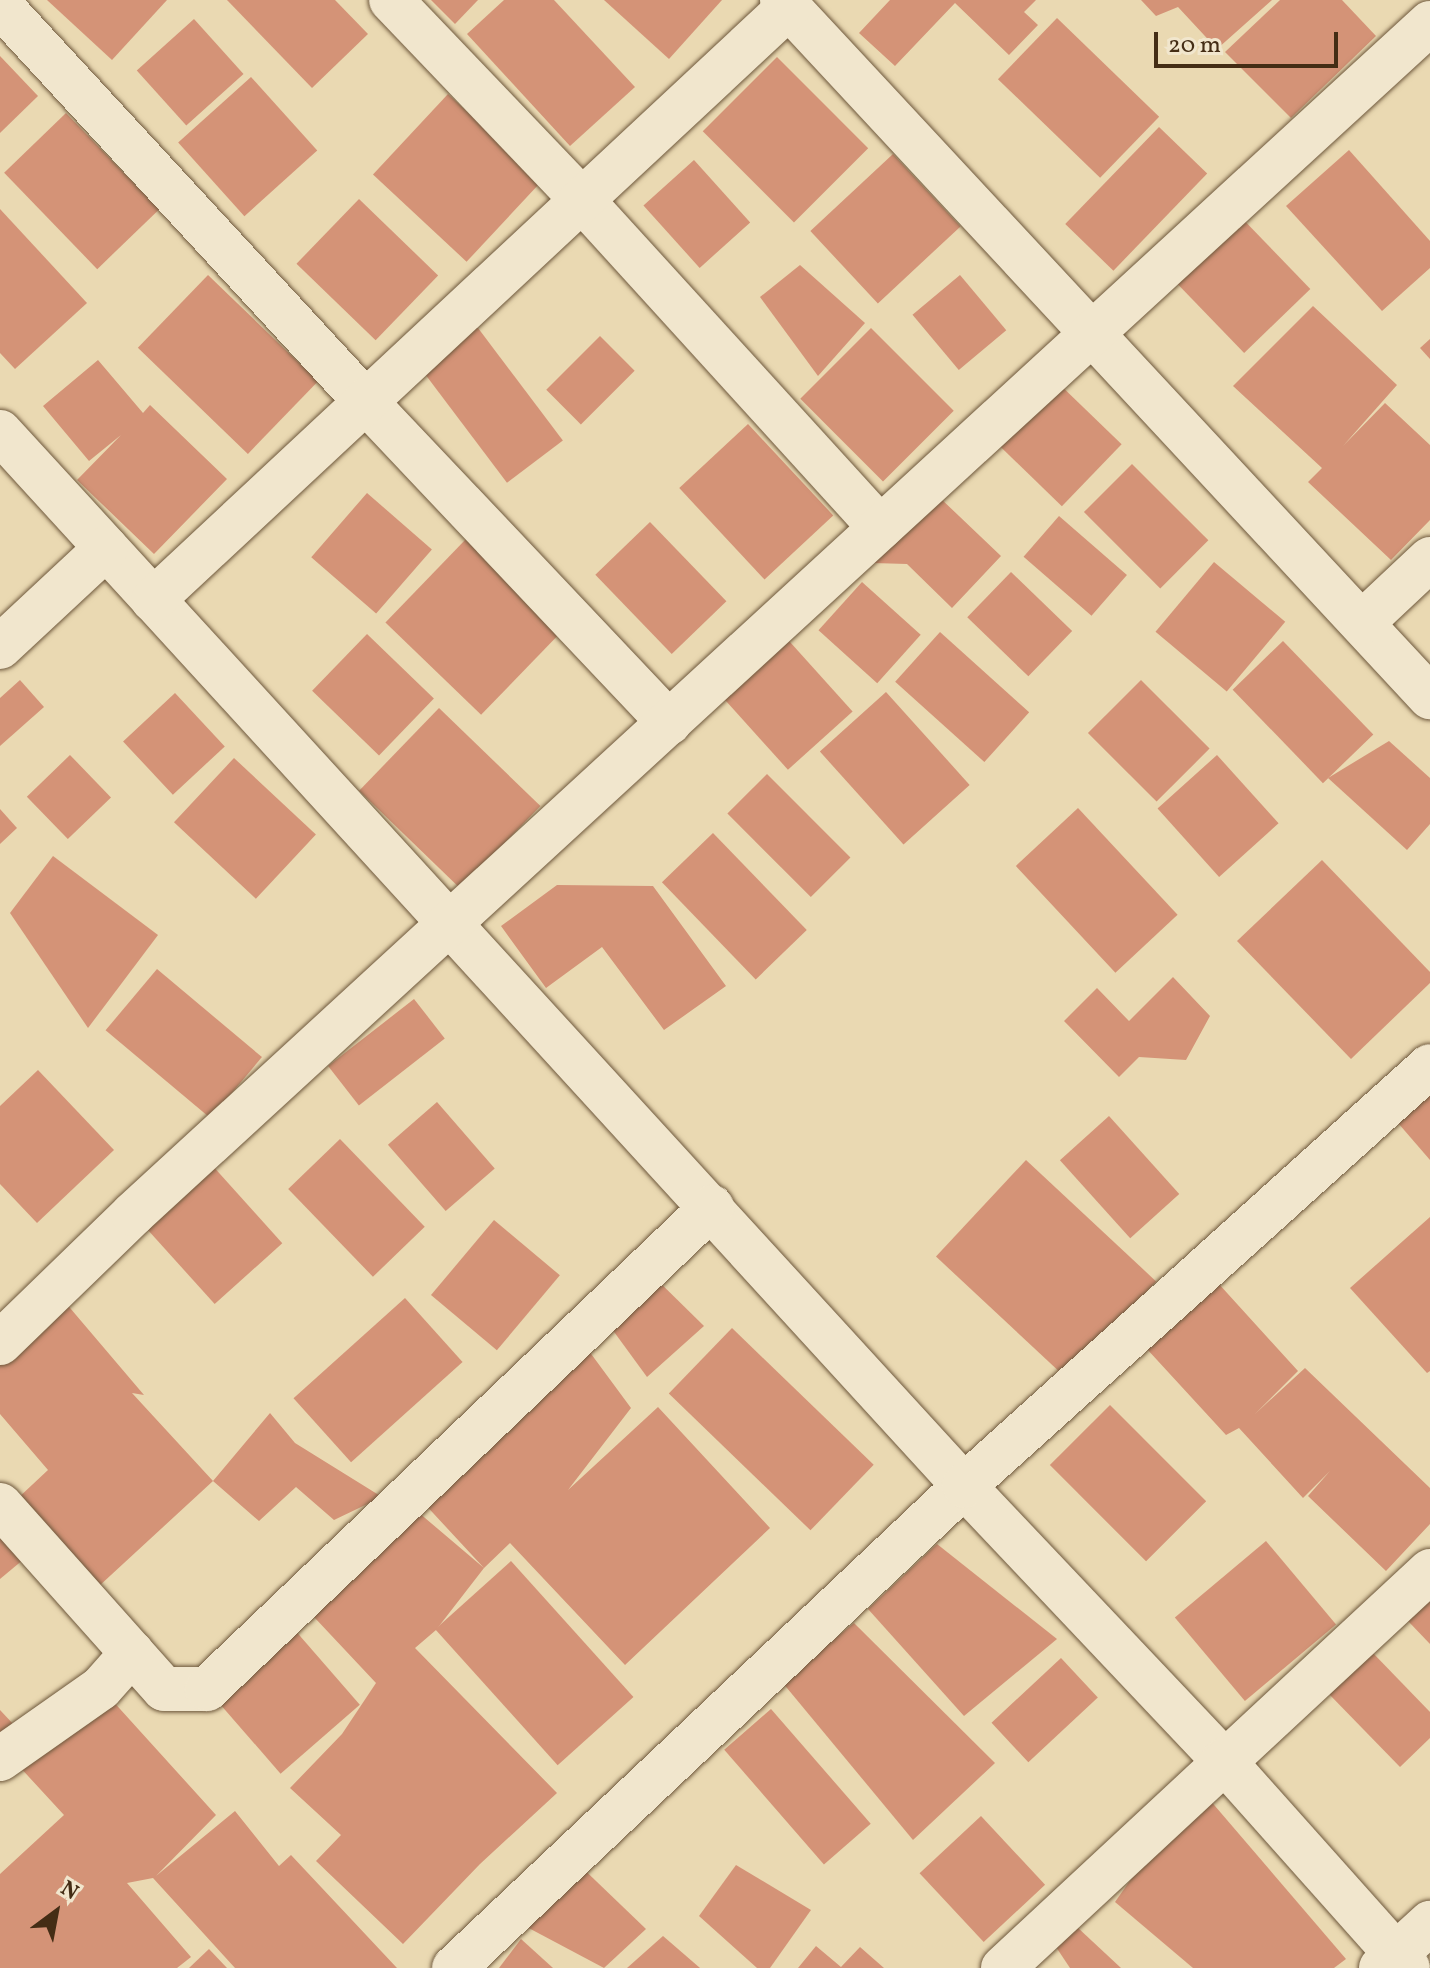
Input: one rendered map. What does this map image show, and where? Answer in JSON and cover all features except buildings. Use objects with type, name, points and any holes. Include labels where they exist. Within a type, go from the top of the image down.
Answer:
[{"type":"street","points":[[391,0],[582,200],[880,528]]},
{"type":"street","points":[[153,600],[582,200],[785,4],[1430,697]]},
{"type":"street","points":[[0,5],[365,401],[669,723]]},
{"type":"street","points":[[0,1343],[133,1214],[1430,23]]},
{"type":"street","points":[[0,432],[964,1486],[1223,1760],[1395,1964],[1430,1923]]},
{"type":"street","points":[[0,647],[106,548]]},
{"type":"street","points":[[1363,622],[1430,559]]},
{"type":"street","points":[[454,1968],[964,1486],[1430,1066]]},
{"type":"street","points":[[0,1505],[164,1689],[207,1689],[712,1207]]},
{"type":"street","points":[[1003,1968],[1223,1760],[1430,1571]]},
{"type":"street","points":[[0,1759],[101,1688],[132,1653]]}]
